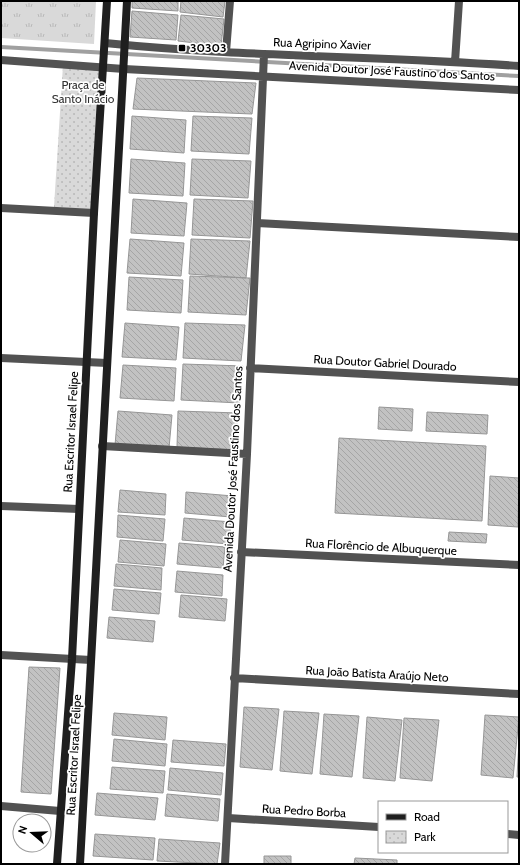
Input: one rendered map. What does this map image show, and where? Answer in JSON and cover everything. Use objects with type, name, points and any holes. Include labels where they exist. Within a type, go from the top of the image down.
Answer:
[{"type":"street","name":"Rua Escritor Israel Felipe","points":[[57,864],[72,659],[94,213],[107,1]]},
{"type":"street","name":"Rua Escritor Israel Felipe","points":[[80,864],[127,1]]},
{"type":"street","points":[[226,52],[230,1]]},
{"type":"street","points":[[455,62],[459,1]]},
{"type":"street","name":"Rua Agripino Xavier","points":[[105,43],[264,56],[455,62],[519,66]]},
{"type":"street","name":"Avenida Doutor José Faustino dos Santos","points":[[225,864],[247,454],[264,56]]},
{"type":"street","points":[[1,60],[124,69],[264,73]]},
{"type":"street","name":"Avenida Doutor José Faustino dos Santos","points":[[264,73],[519,90]]},
{"type":"street","points":[[1,208],[94,213]]},
{"type":"street","points":[[257,223],[519,237]]},
{"type":"street","points":[[1,358],[107,363]]},
{"type":"street","name":"Rua Doutor Gabriel Dourado","points":[[250,368],[519,382]]},
{"type":"street","points":[[102,446],[247,454]]},
{"type":"street","points":[[1,506],[79,508]]},
{"type":"street","name":"Rua Florêncio de Albuquerque","points":[[241,552],[519,565]]},
{"type":"street","points":[[1,655],[91,660]]},
{"type":"street","name":"Rua João Batista Araújo Neto","points":[[234,678],[519,694]]},
{"type":"street","points":[[1,806],[60,811]]},
{"type":"street","name":"Rua Pedro Borba","points":[[228,818],[378,827]]},
{"type":"street","points":[[508,834],[519,835]]},
{"type":"green space","points":[[1,1],[96,1],[94,44],[1,38]]},
{"type":"green space","name":"Praça de Santo Inácio","points":[[63,65],[106,67],[96,210],[54,207]]},
{"type":"building","points":[[132,1],[178,1],[178,11],[132,8]]},
{"type":"building","points":[[181,1],[225,1],[223,17],[180,12]]},
{"type":"building","points":[[132,11],[178,15],[176,40],[130,37]]},
{"type":"building","points":[[181,15],[224,19],[221,46],[178,41]]},
{"type":"building","points":[[137,78],[256,83],[252,114],[133,109]]},
{"type":"building","points":[[132,116],[186,120],[184,153],[130,149]]},
{"type":"building","points":[[193,116],[252,118],[249,154],[191,151]]},
{"type":"building","points":[[131,159],[185,163],[183,196],[129,193]]},
{"type":"building","points":[[192,159],[251,161],[248,198],[190,195]]},
{"type":"building","points":[[133,199],[187,203],[184,236],[131,233]]},
{"type":"building","points":[[194,199],[253,201],[250,238],[192,235]]},
{"type":"building","points":[[130,239],[184,243],[181,276],[127,273]]},
{"type":"building","points":[[191,239],[250,241],[246,278],[189,274]]},
{"type":"building","points":[[190,276],[250,278],[246,315],[188,312]]},
{"type":"building","points":[[129,277],[183,280],[181,313],[127,310]]},
{"type":"building","points":[[125,323],[179,327],[176,360],[122,357]]},
{"type":"building","points":[[185,323],[245,325],[241,361],[183,358]]},
{"type":"building","points":[[183,364],[243,366],[239,403],[181,400]]},
{"type":"building","points":[[123,365],[176,368],[174,401],[120,398]]},
{"type":"building","points":[[379,407],[413,409],[412,431],[378,429]]},
{"type":"building","points":[[118,411],[172,415],[169,448],[115,445]]},
{"type":"building","points":[[178,411],[238,413],[234,450],[177,447]]},
{"type":"building","points":[[427,412],[488,415],[487,434],[426,431]]},
{"type":"building","points":[[339,438],[486,446],[482,521],[335,513]]},
{"type":"building","points":[[490,476],[519,478],[518,527],[488,525]]},
{"type":"building","points":[[120,490],[166,494],[165,515],[118,512]]},
{"type":"building","points":[[186,492],[233,496],[231,517],[185,513]]},
{"type":"building","points":[[118,515],[165,519],[163,541],[117,537]]},
{"type":"building","points":[[184,518],[231,522],[229,544],[182,540]]},
{"type":"building","points":[[449,532],[487,534],[486,543],[448,541]]},
{"type":"building","points":[[120,540],[166,544],[164,566],[118,562]]},
{"type":"building","points":[[179,543],[225,547],[223,568],[177,564]]},
{"type":"building","points":[[116,564],[162,568],[161,590],[114,586]]},
{"type":"building","points":[[177,571],[223,575],[222,596],[175,592]]},
{"type":"building","points":[[114,589],[161,593],[159,614],[112,610]]},
{"type":"building","points":[[181,595],[227,599],[225,621],[179,617]]},
{"type":"building","points":[[109,617],[155,621],[153,642],[107,638]]},
{"type":"building","points":[[29,667],[60,668],[51,794],[21,792]]},
{"type":"building","points":[[244,707],[279,709],[272,770],[240,767]]},
{"type":"building","points":[[284,711],[319,713],[312,774],[280,771]]},
{"type":"building","points":[[114,713],[167,717],[165,740],[112,735]]},
{"type":"building","points":[[324,714],[359,716],[352,777],[320,774]]},
{"type":"building","points":[[485,715],[519,717],[513,778],[481,775]]},
{"type":"building","points":[[367,717],[402,720],[395,781],[363,778]]},
{"type":"building","points":[[404,718],[439,720],[432,781],[400,778]]},
{"type":"building","points":[[114,739],[167,744],[165,766],[112,761]]},
{"type":"building","points":[[173,740],[226,744],[224,766],[171,762]]},
{"type":"building","points":[[519,741],[519,777],[517,777]]},
{"type":"building","points":[[112,767],[165,771],[163,793],[110,789]]},
{"type":"building","points":[[170,768],[223,773],[221,795],[168,790]]},
{"type":"building","points":[[97,793],[158,798],[155,820],[95,815]]},
{"type":"building","points":[[167,794],[220,799],[218,821],[165,816]]},
{"type":"building","points":[[95,834],[155,838],[153,860],[93,856]]},
{"type":"building","points":[[159,839],[220,843],[217,864],[157,861]]},
{"type":"building","points":[[264,856],[291,856],[291,864],[264,864]]},
{"type":"building","points":[[355,858],[397,860],[397,864],[354,864]]},
{"type":"waterway","points":[[1,47],[519,76]]},
{"type":"place","name":"30303","points":[[182,48]]}]
